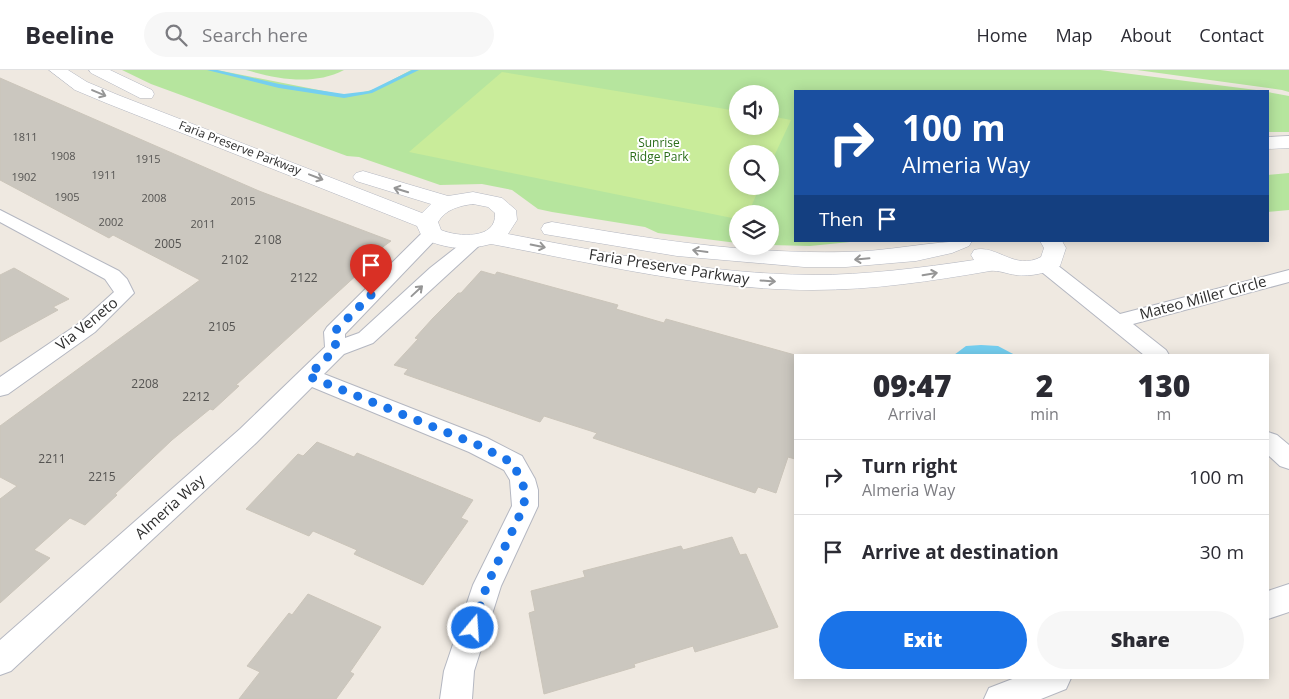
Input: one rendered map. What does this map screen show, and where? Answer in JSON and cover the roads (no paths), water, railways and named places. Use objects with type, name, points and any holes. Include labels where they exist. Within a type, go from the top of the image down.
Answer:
[{"type":"street","name":"Faria Preserve Parkway","points":[[56,70],[81,86],[429,228],[449,243],[482,240],[722,278],[787,282],[903,278],[998,263]]},
{"type":"street","name":"Faria Preserve Parkway","points":[[97,70],[144,94],[340,169],[400,190],[448,202]]},
{"type":"street","points":[[1269,143],[1289,142]]},
{"type":"street","points":[[1269,160],[1289,159]]},
{"type":"street","points":[[336,349],[334,332],[429,228],[438,208],[448,202],[460,199],[485,199],[503,207],[507,213],[507,221],[503,228],[482,240]]},
{"type":"street","name":"Via Veneto","points":[[0,215],[112,275],[120,282],[124,294],[88,327],[0,388]]},
{"type":"street","name":"Faria Preserve Parkway","points":[[507,221],[643,243],[735,255],[795,260],[854,260],[908,255],[950,247],[959,242]]},
{"type":"street","name":"Almeria Way","points":[[0,660],[248,436],[336,349],[366,338],[437,272],[482,240]]},
{"type":"street","points":[[970,242],[977,252],[998,263],[1024,268],[1045,265],[1055,255],[1051,242]]},
{"type":"street","name":"Mateo Miller Circle","points":[[1045,265],[1157,354]]},
{"type":"street","name":"Mateo Miller Circle","points":[[1117,322],[1257,283],[1289,276]]},
{"type":"street","points":[[308,376],[478,445],[513,463],[522,479],[525,490],[524,506],[487,585],[459,671],[456,699]]},
{"type":"street","points":[[1269,443],[1289,459]]},
{"type":"street","points":[[1269,605],[1289,598]]},
{"type":"street","points":[[1000,699],[1052,679]]},
{"type":"water","points":[[966,346],[998,346],[1013,354],[955,354]]},
{"type":"waterway","points":[[210,70],[279,86],[344,96],[370,92],[416,70]]},
{"type":"park label","name":"Sunrise Ridge Park","points":[[659,150]]}]
